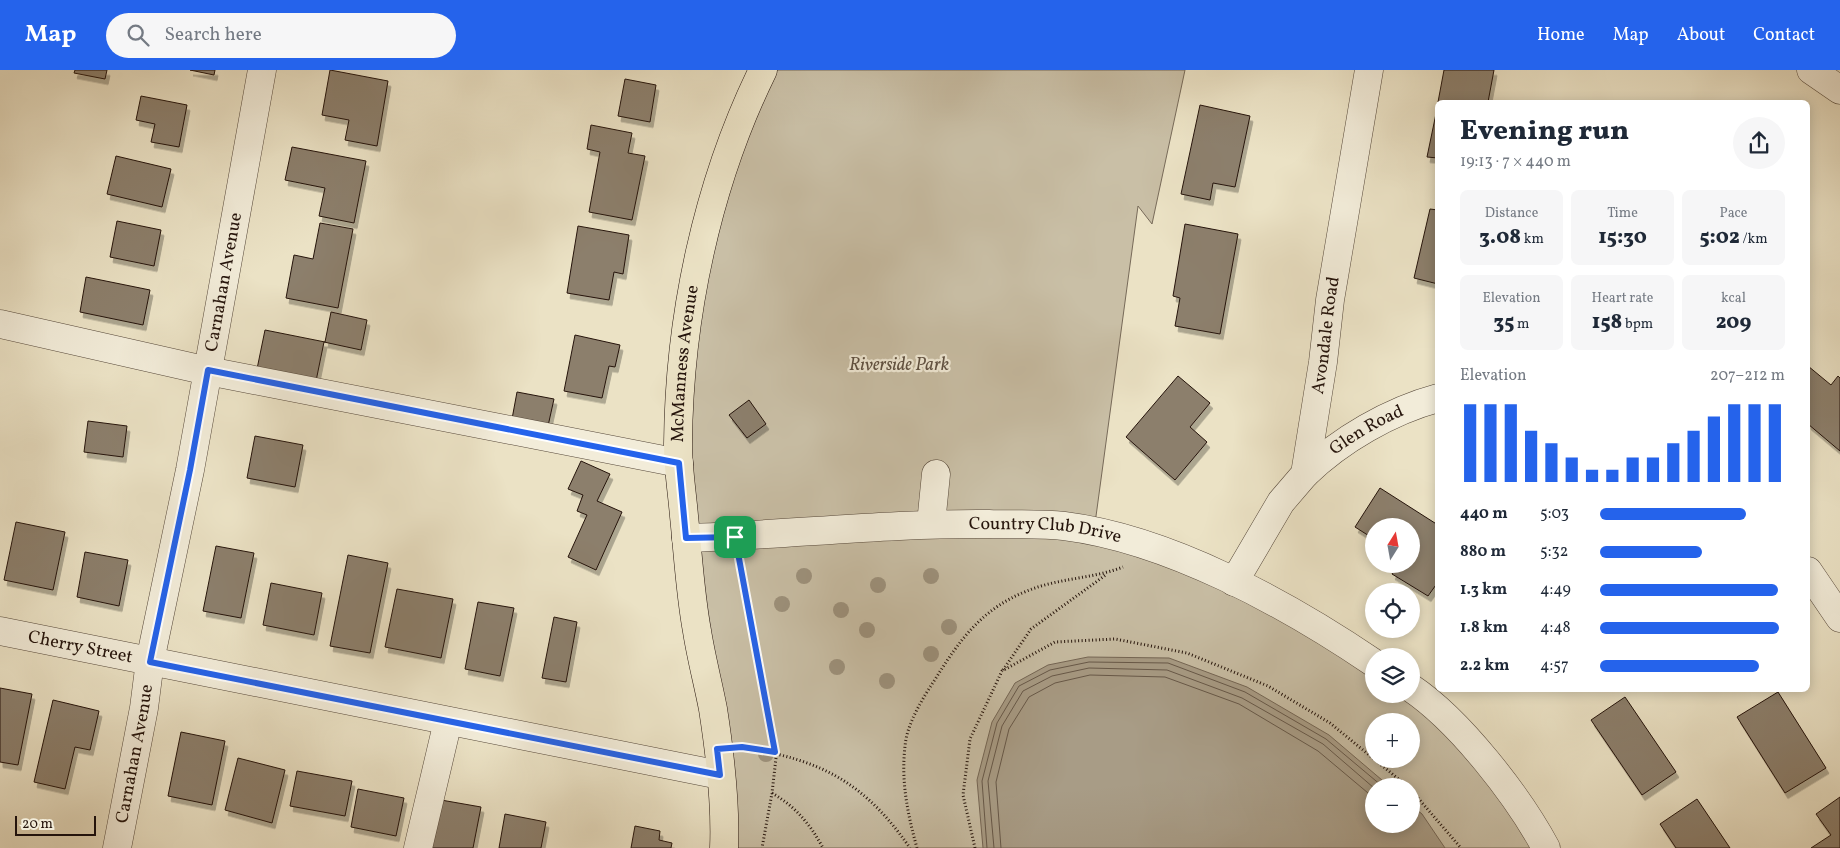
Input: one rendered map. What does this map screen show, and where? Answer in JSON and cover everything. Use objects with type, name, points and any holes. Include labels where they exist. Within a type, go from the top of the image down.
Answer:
[{"type":"main road","name":"McManness Avenue","points":[[724,848],[725,822],[713,710],[697,630],[686,538],[679,463],[679,405],[685,343],[702,242],[739,124],[763,70]]},
{"type":"street","name":"Carnahan Avenue","points":[[117,848],[144,708],[150,662],[190,470],[262,70]]},
{"type":"street","name":"Avondale Road","points":[[1234,582],[1281,502],[1304,474],[1323,362],[1330,300],[1369,70]]},
{"type":"street","points":[[1811,70],[1840,90]]},
{"type":"street","points":[[0,324],[208,370],[679,463]]},
{"type":"street","name":"Glen Road","points":[[1304,474],[1341,444],[1376,423],[1435,399]]},
{"type":"street","points":[[931,524],[936,474]]},
{"type":"street","name":"Country Club Drive","points":[[686,538],[735,537],[931,524],[1063,526],[1094,531],[1150,547],[1234,582],[1365,657]]},
{"type":"street","points":[[1810,574],[1840,618]]},
{"type":"street","name":"Cherry Street","points":[[0,630],[150,662],[448,721],[719,762]]},
{"type":"street","points":[[1420,696],[1466,738],[1530,818],[1546,848]]},
{"type":"street","points":[[418,848],[448,721]]},
{"type":"path","points":[[735,537],[775,752],[772,794],[762,848]]},
{"type":"path","points":[[916,848],[907,811],[904,776],[906,738],[912,720],[926,692],[962,637],[986,614],[1028,590],[1108,573],[1132,564],[1150,547]]},
{"type":"path","points":[[975,848],[963,795],[970,739],[1002,671],[1031,629],[1108,573]]},
{"type":"path","points":[[1002,671],[1055,642],[1114,640],[1187,653],[1268,686],[1330,723],[1397,778]]},
{"type":"path","points":[[719,762],[742,747],[775,752],[809,762],[858,788],[898,831],[910,848]]},
{"type":"path","points":[[772,794],[790,803],[806,821],[823,848]]},
{"type":"path","points":[[1420,800],[1461,848]]},
{"type":"green space","name":"Riverside Park","points":[[763,70],[1185,70],[1152,224],[1138,206],[1094,531],[1150,547],[1365,658],[1365,703],[1419,703],[1546,848],[724,848],[697,630],[685,343]]},
{"type":"water","points":[[1088,657],[1169,658],[1247,687],[1329,735],[1365,766],[1365,768],[1368,768],[1380,778],[1365,778],[1365,833],[1420,833],[1420,812],[1445,848],[983,848],[977,780],[992,722],[1015,683],[1048,665]]},
{"type":"building","points":[[75,70],[107,70],[105,79],[74,73]]},
{"type":"building","points":[[190,70],[215,70],[214,75]]},
{"type":"building","points":[[330,70],[388,81],[377,146],[345,140],[349,120],[322,115]]},
{"type":"building","points":[[1444,70],[1494,70],[1488,100],[1438,100]]},
{"type":"building","points":[[625,79],[656,85],[650,122],[618,116]]},
{"type":"building","points":[[141,96],[187,105],[179,147],[151,142],[155,124],[136,120]]},
{"type":"building","points":[[1200,105],[1250,116],[1235,187],[1213,183],[1210,200],[1181,194]]},
{"type":"building","points":[[1435,118],[1435,158],[1427,157]]},
{"type":"building","points":[[591,125],[632,133],[628,153],[645,156],[632,220],[589,212],[600,152],[587,149]]},
{"type":"building","points":[[292,147],[366,161],[354,223],[319,216],[325,188],[285,180]]},
{"type":"building","points":[[116,156],[171,169],[162,207],[107,194]]},
{"type":"building","points":[[1430,209],[1435,210],[1435,283],[1414,278]]},
{"type":"building","points":[[117,221],[161,230],[154,266],[110,257]]},
{"type":"building","points":[[320,223],[353,229],[338,308],[286,298],[294,255],[313,259]]},
{"type":"building","points":[[1185,224],[1238,234],[1220,334],[1175,326],[1180,298],[1173,296]]},
{"type":"building","points":[[578,226],[629,235],[623,274],[614,272],[609,300],[567,293]]},
{"type":"building","points":[[86,277],[150,290],[143,325],[80,312]]},
{"type":"building","points":[[331,312],[367,320],[361,350],[324,342],[316,381],[257,369],[265,330],[325,342]]},
{"type":"building","points":[[575,335],[620,345],[615,367],[609,366],[602,398],[564,391]]},
{"type":"building","points":[[1810,368],[1831,385],[1838,376],[1840,378],[1840,451],[1810,426]]},
{"type":"building","points":[[1178,376],[1210,403],[1190,427],[1207,442],[1175,480],[1126,437]]},
{"type":"building","points":[[517,392],[554,399],[548,426],[512,419]]},
{"type":"building","points":[[749,400],[766,424],[747,438],[729,415]]},
{"type":"building","points":[[88,421],[127,426],[123,457],[84,452]]},
{"type":"building","points":[[255,436],[303,445],[295,487],[247,478]]},
{"type":"building","points":[[581,461],[610,474],[597,501],[622,512],[596,570],[568,557],[587,515],[577,511],[583,495],[568,489]]},
{"type":"building","points":[[1380,488],[1435,523],[1435,586],[1428,596],[1420,591],[1420,583],[1407,583],[1392,574],[1420,573],[1420,518],[1365,518],[1365,533],[1355,527]]},
{"type":"building","points":[[16,522],[65,532],[53,590],[4,580]]},
{"type":"building","points":[[216,546],[254,553],[241,618],[203,611]]},
{"type":"building","points":[[85,552],[128,560],[119,606],[77,597]]},
{"type":"building","points":[[348,555],[388,563],[370,653],[330,646]]},
{"type":"building","points":[[271,583],[322,593],[314,635],[263,625]]},
{"type":"building","points":[[397,589],[453,599],[441,658],[385,647]]},
{"type":"building","points":[[478,602],[514,608],[500,676],[465,669]]},
{"type":"building","points":[[554,617],[577,622],[566,682],[542,678]]},
{"type":"building","points":[[0,688],[32,694],[18,765],[0,762]]},
{"type":"building","points":[[1778,692],[1826,768],[1785,793],[1737,717]]},
{"type":"building","points":[[1625,697],[1676,772],[1642,795],[1591,720]]},
{"type":"building","points":[[53,700],[99,711],[90,750],[75,747],[65,789],[34,782]]},
{"type":"building","points":[[181,732],[225,741],[212,805],[168,796]]},
{"type":"building","points":[[238,758],[285,770],[272,823],[225,810]]},
{"type":"building","points":[[297,771],[352,781],[345,816],[290,806]]},
{"type":"building","points":[[358,789],[404,798],[396,836],[351,827]]},
{"type":"building","points":[[1840,797],[1840,848],[1811,848],[1831,835],[1816,814]]},
{"type":"building","points":[[1697,799],[1730,848],[1676,848],[1660,824]]},
{"type":"building","points":[[441,800],[481,807],[473,848],[431,848]]},
{"type":"building","points":[[505,814],[546,822],[541,848],[499,848]]},
{"type":"building","points":[[635,826],[660,831],[659,840],[672,843],[671,848],[631,848]]},
{"type":"route","points":[[208,370],[679,463],[686,538],[735,537],[775,752],[742,747],[717,749],[720,775],[150,662],[190,470],[208,370]]}]
